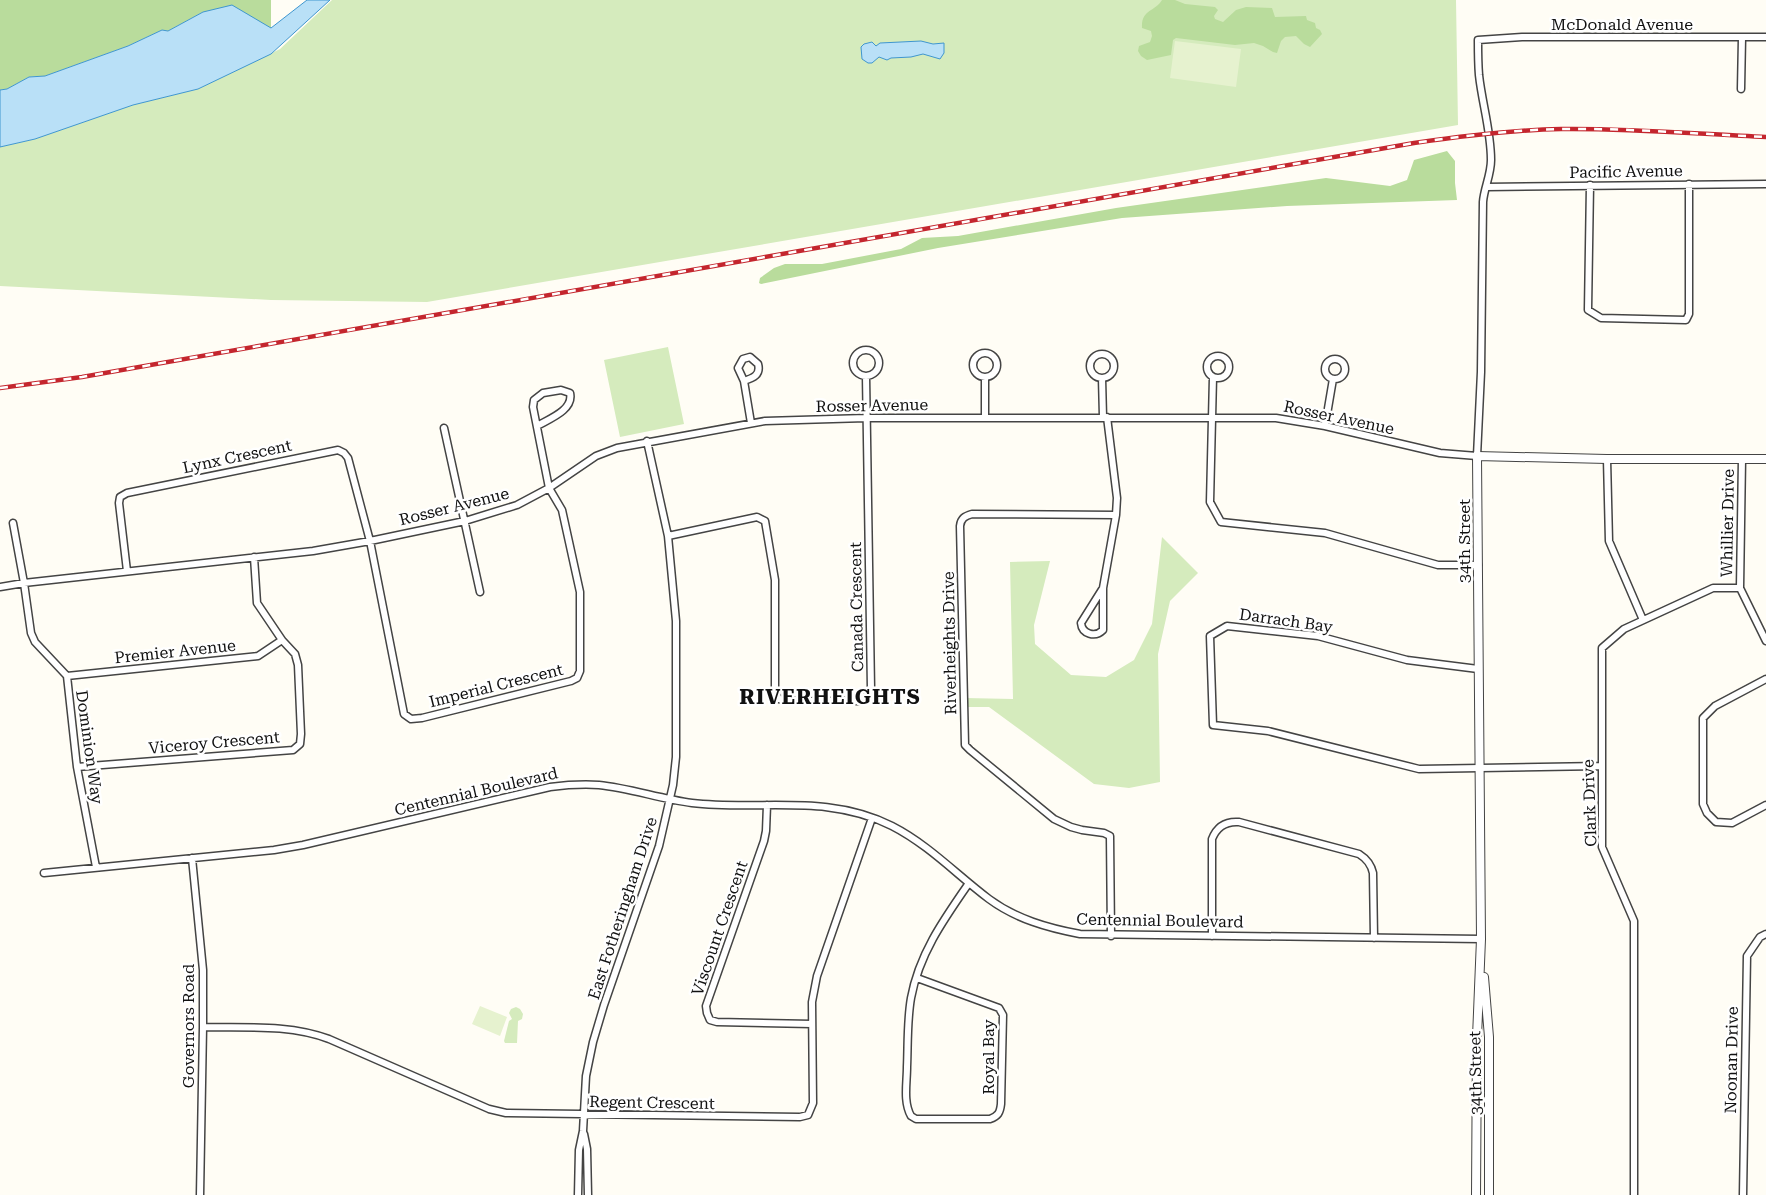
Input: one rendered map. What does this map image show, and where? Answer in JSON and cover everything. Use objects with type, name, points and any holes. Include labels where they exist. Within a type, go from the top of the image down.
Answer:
[{"type":"street","name":"McDonald Avenue","points":[[1478,40],[1522,37],[1766,38]]},
{"type":"street","points":[[1741,89],[1742,38]]},
{"type":"street","name":"34th Street","points":[[1476,1195],[1477,1054],[1481,950],[1477,456],[1481,372],[1482,202],[1491,168],[1489,130],[1479,76],[1478,40]]},
{"type":"street","points":[[1590,185],[1588,310],[1601,318],[1686,320],[1689,314],[1689,184]]},
{"type":"street","name":"Pacific Avenue","points":[[1486,187],[1766,184]]},
{"type":"street","points":[[867,350],[875,353],[878,357],[879,366],[875,373],[866,376],[858,374],[853,363],[854,358],[859,352],[867,350]]},
{"type":"street","points":[[866,376],[866,418]]},
{"type":"street","points":[[985,377],[985,418]]},
{"type":"street","points":[[1213,377],[1210,502],[1220,522],[1325,533],[1438,565],[1478,565]]},
{"type":"street","points":[[1102,378],[1105,417],[1116,478],[1116,515],[1103,588],[1103,630],[1096,635],[1084,632],[1081,628],[1081,623],[1103,588]]},
{"type":"street","points":[[1325,426],[1333,379]]},
{"type":"street","points":[[744,381],[751,422]]},
{"type":"street","name":"Imperial Crescent","points":[[370,541],[404,714],[411,719],[422,718],[577,678],[580,671],[580,592],[562,510],[549,488],[533,407],[534,400],[543,393],[561,390],[570,393],[571,399],[568,407],[537,426]]},
{"type":"street","name":"Rosser Avenue","points":[[0,587],[313,551],[465,521],[517,505],[549,488],[596,456],[617,448],[765,420],[1105,417],[1276,418],[1325,426],[1440,453],[1477,456],[1607,459],[1766,459]]},
{"type":"street","name":"Canada Crescent","points":[[668,536],[757,517],[765,521],[775,580],[776,692],[779,699],[789,701],[860,701],[867,697],[871,689],[866,418]]},
{"type":"street","points":[[444,428],[480,592]]},
{"type":"street","name":"East Fotheringham Drive","points":[[583,1131],[586,1076],[593,1042],[659,846],[670,800],[676,757],[676,621],[668,536],[647,441]]},
{"type":"street","name":"Lynx Crescent","points":[[127,571],[119,503],[120,497],[128,493],[332,450],[344,452],[348,458],[370,541]]},
{"type":"street","points":[[1607,459],[1609,542],[1643,620]]},
{"type":"street","name":"Whillier Drive","points":[[1742,459],[1740,588],[1766,641]]},
{"type":"street","name":"Riverheights Drive","points":[[1111,936],[1110,836],[1104,832],[1082,830],[1054,819],[966,745],[960,526],[961,520],[972,514],[1116,515]]},
{"type":"street","name":"Dominion Way","points":[[13,523],[24,583],[30,633],[35,642],[67,676],[77,767],[96,868]]},
{"type":"street","name":"Viceroy Crescent","points":[[77,767],[293,750],[300,744],[298,665],[296,654],[282,640],[257,603],[254,557]]},
{"type":"street","name":"Clark Drive","points":[[1634,1195],[1634,921],[1602,847],[1602,648],[1624,629],[1713,588],[1740,588]]},
{"type":"street","name":"Darrach Bay","points":[[1478,669],[1407,660],[1318,636],[1227,626],[1210,636],[1213,725],[1268,731],[1418,769],[1479,768]]},
{"type":"street","name":"Premier Avenue","points":[[67,676],[258,656],[282,640]]},
{"type":"street","points":[[1766,679],[1715,706],[1703,718],[1703,804],[1707,814],[1716,822],[1732,823],[1766,805]]},
{"type":"street","points":[[1479,768],[1601,766]]},
{"type":"street","name":"Centennial Boulevard","points":[[44,873],[303,845],[550,787],[601,785],[670,800],[714,805],[828,806],[872,818],[906,834],[941,859],[990,900],[1027,920],[1051,928],[1080,934],[1111,936],[1481,940]]},
{"type":"street","name":"Viscount Crescent","points":[[767,805],[764,841],[706,1006],[707,1012],[710,1020],[717,1022],[812,1024]]},
{"type":"street","name":"Regent Crescent","points":[[204,1027],[284,1028],[308,1032],[329,1039],[489,1109],[516,1114],[800,1117],[808,1115],[813,1103],[812,1002],[817,976],[872,818]]},
{"type":"street","points":[[1212,936],[1212,839],[1215,831],[1224,823],[1230,821],[1360,854],[1365,858],[1370,863],[1373,873],[1374,938]]},
{"type":"street","name":"Governors Road","points":[[192,858],[203,970],[204,1027],[200,1195]]},
{"type":"street","name":"Royal Bay","points":[[917,978],[999,1008],[1003,1015],[1002,1094],[1000,1112],[997,1117],[990,1119],[924,1120],[911,1116],[907,1102],[908,1025],[911,997],[923,957],[935,932],[969,883]]},
{"type":"street","name":"Noonan Drive","points":[[1743,1195],[1747,956],[1760,937],[1766,934]]},
{"type":"street","name":"34th Street","points":[[1481,950],[1490,1037],[1489,1195]]},
{"type":"street","points":[[1477,1054],[1489,1054]]},
{"type":"street","points":[[578,1195],[579,1150],[583,1131]]},
{"type":"street","points":[[583,1131],[588,1150],[588,1195]]},
{"type":"green space","points":[[0,0],[271,0],[271,28],[203,12],[168,31],[162,30],[128,46],[45,76],[29,77],[7,89],[0,90]]},
{"type":"green space","points":[[332,0],[1456,0],[1458,125],[427,302],[271,300],[0,286],[0,147],[35,139],[133,105],[198,89],[280,49]]},
{"type":"green space","points":[[1162,0],[1175,0],[1185,4],[1215,7],[1218,10],[1214,16],[1215,19],[1223,22],[1236,10],[1246,7],[1272,8],[1275,17],[1306,16],[1307,20],[1315,23],[1316,28],[1322,34],[1310,47],[1296,36],[1285,37],[1281,41],[1277,53],[1254,43],[1235,45],[1176,38],[1173,40],[1171,55],[1147,60],[1138,51],[1139,46],[1150,42],[1152,36],[1151,31],[1142,28],[1142,22],[1146,14]]},
{"type":"green space","points":[[1175,41],[1241,49],[1236,87],[1170,78]]},
{"type":"green space","points":[[1447,151],[1455,161],[1457,200],[1287,206],[1122,218],[938,248],[759,283],[760,278],[774,268],[785,264],[822,264],[901,249],[922,238],[958,236],[1116,208],[1326,178],[1390,186],[1407,180],[1414,160]]},
{"type":"green space","points":[[668,347],[684,424],[620,437],[604,360]]},
{"type":"green space","points":[[1162,537],[1198,573],[1170,601],[1158,654],[1160,782],[1129,788],[1094,784],[989,707],[965,707],[965,698],[1013,699],[1010,562],[1050,561],[1034,625],[1035,644],[1071,675],[1106,677],[1134,660],[1152,624]]},
{"type":"green space","points":[[480,1006],[507,1017],[500,1036],[472,1024]]},
{"type":"green space","points":[[516,1007],[523,1014],[522,1019],[518,1021],[517,1043],[505,1043],[509,1021],[512,1019],[509,1013],[511,1009]]},
{"type":"water","points":[[307,0],[330,0],[271,54],[198,89],[133,105],[35,139],[0,147],[0,90],[7,89],[29,77],[45,76],[128,46],[162,30],[168,31],[203,12],[232,5],[271,28]]},
{"type":"water","points":[[921,41],[933,44],[944,43],[944,53],[940,59],[923,54],[887,60],[879,57],[872,63],[862,59],[861,47],[864,44],[872,42],[876,46],[880,43]]},
{"type":"railway","points":[[0,388],[82,377],[1414,143],[1487,134],[1561,129],[1638,130],[1766,137]]},
{"type":"district","name":"RIVERHEIGHTS","points":[[830,697]]}]
